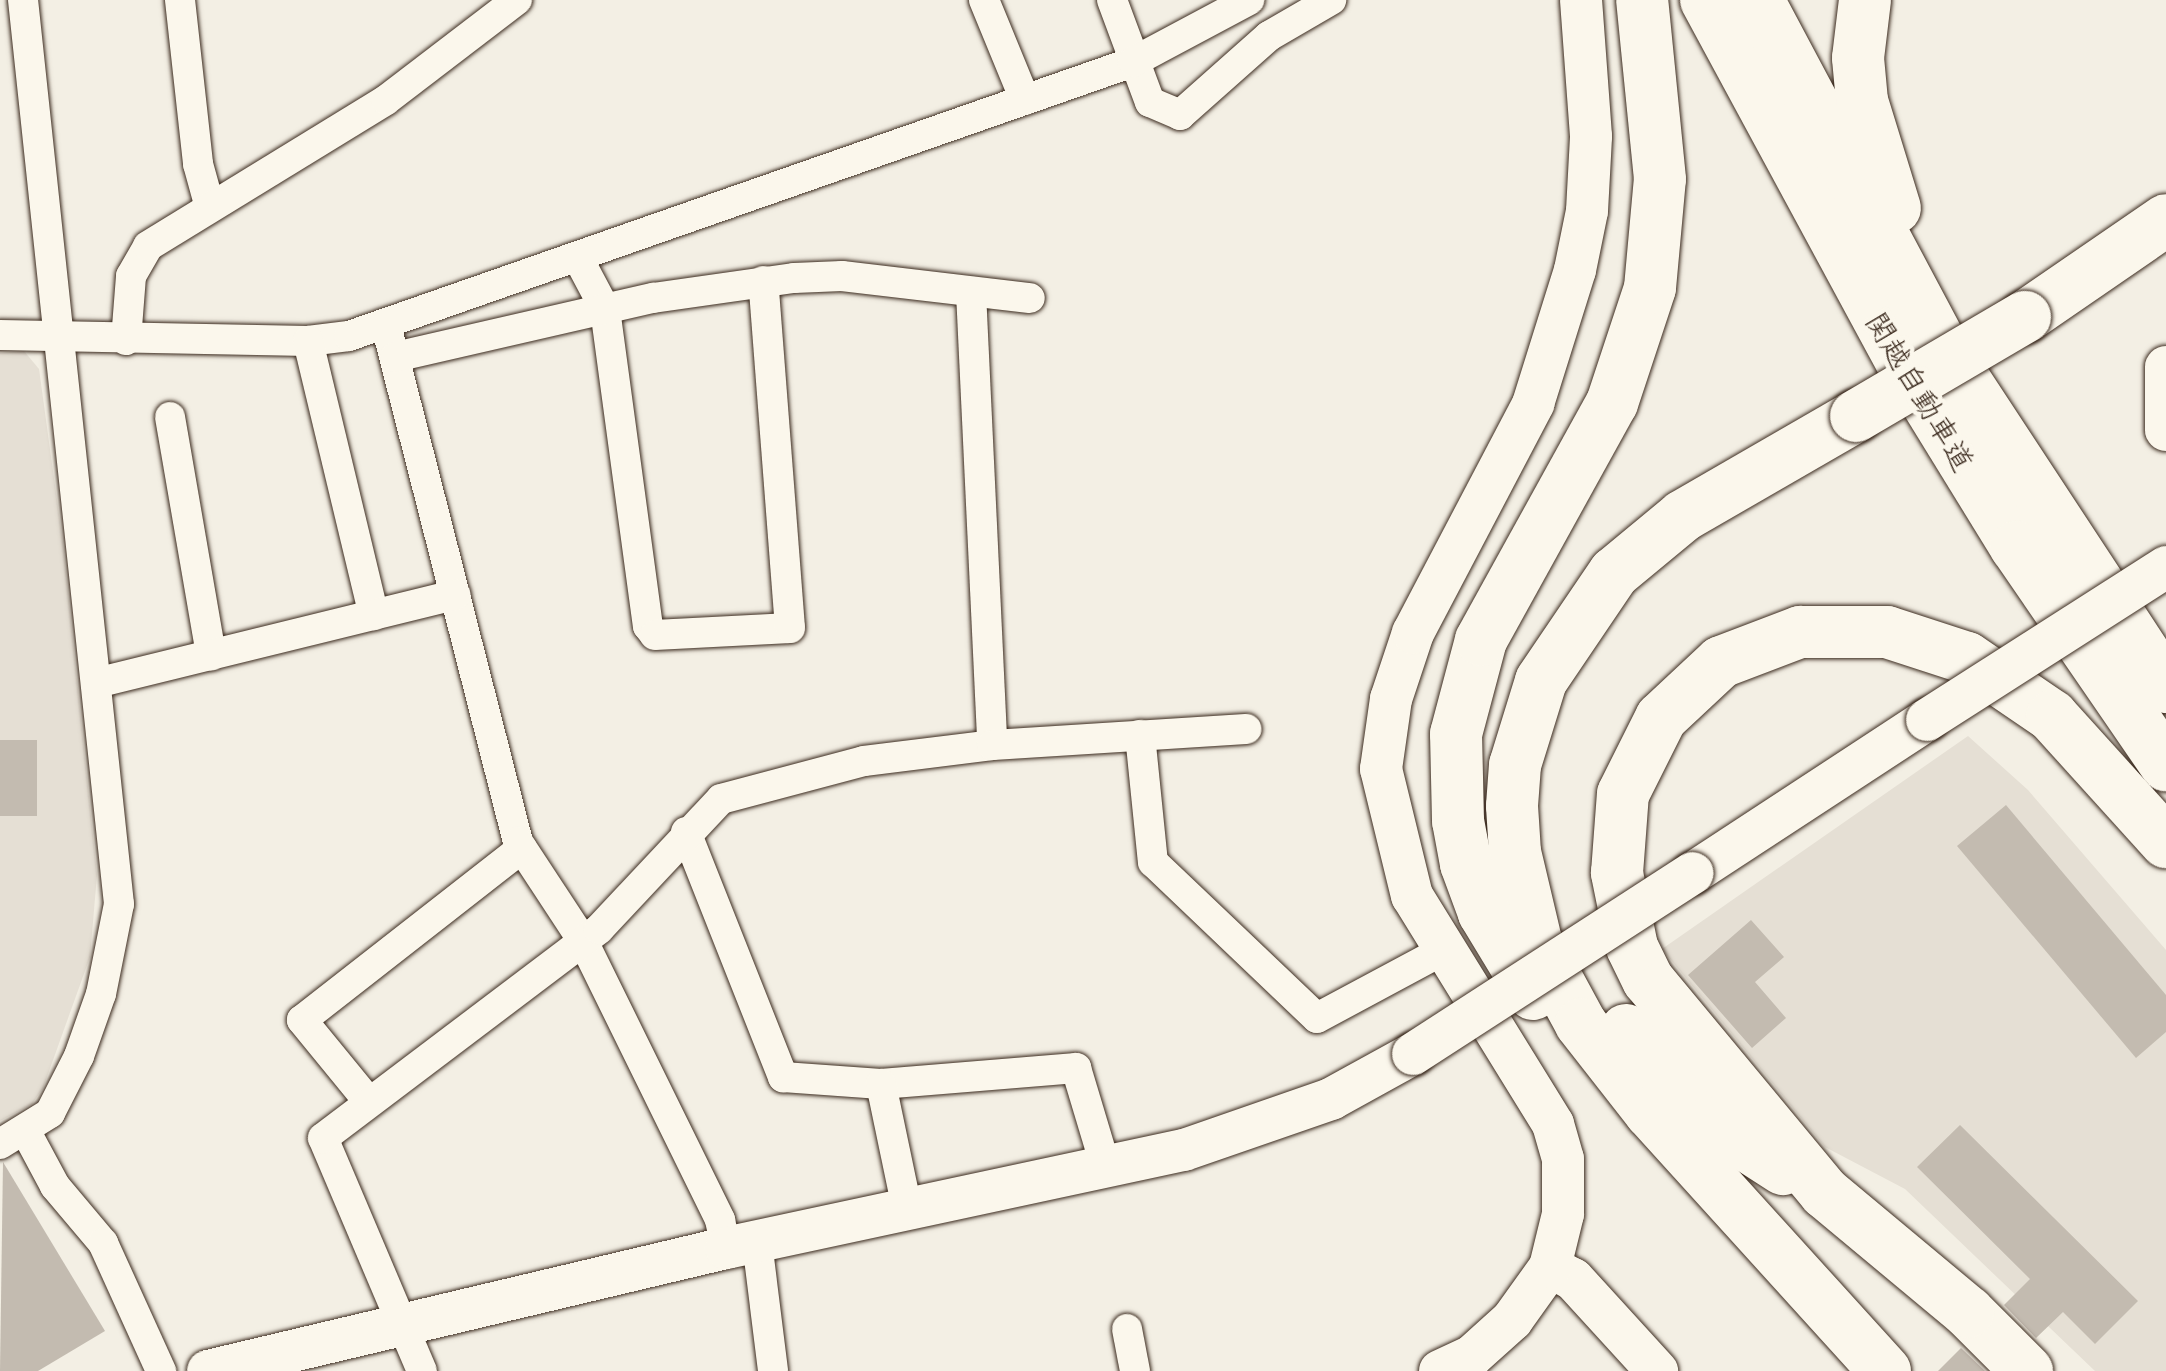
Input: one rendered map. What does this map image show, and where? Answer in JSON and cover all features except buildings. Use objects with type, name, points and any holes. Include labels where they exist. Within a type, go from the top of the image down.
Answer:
[{"type":"highway","points":[[1642,0],[1660,179],[1650,288],[1612,403],[1481,640],[1462,704],[1455,779],[1466,864],[1508,958],[1572,1041],[1650,1112]]},
{"type":"highway","name":"関越自動車道","points":[[1706,0],[1902,362],[2016,547],[2166,765]]},
{"type":"highway","name":"関越自動車道","points":[[1758,0],[1939,341],[2166,687]]},
{"type":"highway","points":[[1864,0],[1862,101],[1888,194],[1951,314],[2166,658]]},
{"type":"highway","points":[[2034,330],[2166,220]]},
{"type":"highway","points":[[2026,1371],[1968,1312],[1825,1193],[1710,1122],[1610,1009],[1564,923],[1550,866],[1548,796],[1568,704],[1588,662],[1646,590],[1864,430],[2034,330],[2166,264]]},
{"type":"highway","points":[[1864,430],[1722,492],[1636,553],[1584,608],[1541,681],[1526,722],[1512,806],[1520,882],[1536,941],[1582,1024],[1650,1112],[1885,1371]]},
{"type":"highway","points":[[1825,1193],[1672,1014],[1632,947],[1617,873],[1624,794],[1638,755],[1686,688],[1759,643],[1800,632],[1887,632],[1929,642],[1982,668],[2052,716],[2166,842]]},
{"type":"street","points":[[23,0],[54,338],[100,682],[119,904],[101,994],[79,1056],[50,1112],[13,1137],[104,1243],[161,1371]]},
{"type":"street","points":[[180,0],[198,164],[209,204]]},
{"type":"street","points":[[126,340],[138,259],[209,204],[386,100],[517,0]]},
{"type":"street","points":[[984,0],[1025,100]]},
{"type":"street","points":[[1112,0],[1133,62],[1156,110],[1180,115],[1268,36],[1331,0]]},
{"type":"street","points":[[0,335],[34,331],[54,338],[308,341],[386,325],[1133,62],[1249,0]]},
{"type":"street","points":[[1440,1371],[1472,1356],[1512,1320],[1550,1267],[1562,1214],[1564,1160],[1553,1124],[1442,951],[1412,896],[1394,840],[1381,768],[1391,699],[1413,634],[1534,404],[1575,270],[1587,212],[1591,136],[1582,0]]},
{"type":"street","points":[[578,258],[605,309],[648,626],[655,636],[778,632],[790,628],[762,281]]},
{"type":"street","points":[[394,357],[605,309],[762,281],[842,276],[1030,298]]},
{"type":"street","points":[[970,292],[992,745]]},
{"type":"street","points":[[386,325],[522,848],[583,941],[720,1220],[742,1245],[772,1371]]},
{"type":"street","points":[[308,341],[374,615]]},
{"type":"street","points":[[2166,367],[2166,430]]},
{"type":"street","points":[[170,417],[211,655]]},
{"type":"street","points":[[208,1371],[742,1245],[1106,1168],[1277,1120],[1412,1054],[2166,567]]},
{"type":"street","points":[[100,682],[455,595]]},
{"type":"street","points":[[422,1371],[322,1138],[583,941],[721,799],[762,785],[864,762],[992,745],[1246,729]]},
{"type":"street","points":[[1140,736],[1153,862],[1317,1018],[1442,951]]},
{"type":"street","points":[[686,832],[783,1077],[881,1084],[1076,1068],[1106,1168]]},
{"type":"street","points":[[370,1102],[302,1020],[522,848]]},
{"type":"street","points":[[881,1084],[908,1212]]},
{"type":"street","points":[[1550,1267],[1573,1280],[1658,1371]]},
{"type":"street","points":[[1127,1330],[1135,1371]]},
{"type":"shaded area","points":[[24,351],[39,369],[63,544],[97,875],[90,957],[43,1088],[32,1104],[0,1121],[0,353]]},
{"type":"shaded area","points":[[1968,736],[2028,790],[2166,950],[2166,1371],[2095,1371],[1905,1189],[1825,1147],[1662,949]]}]
